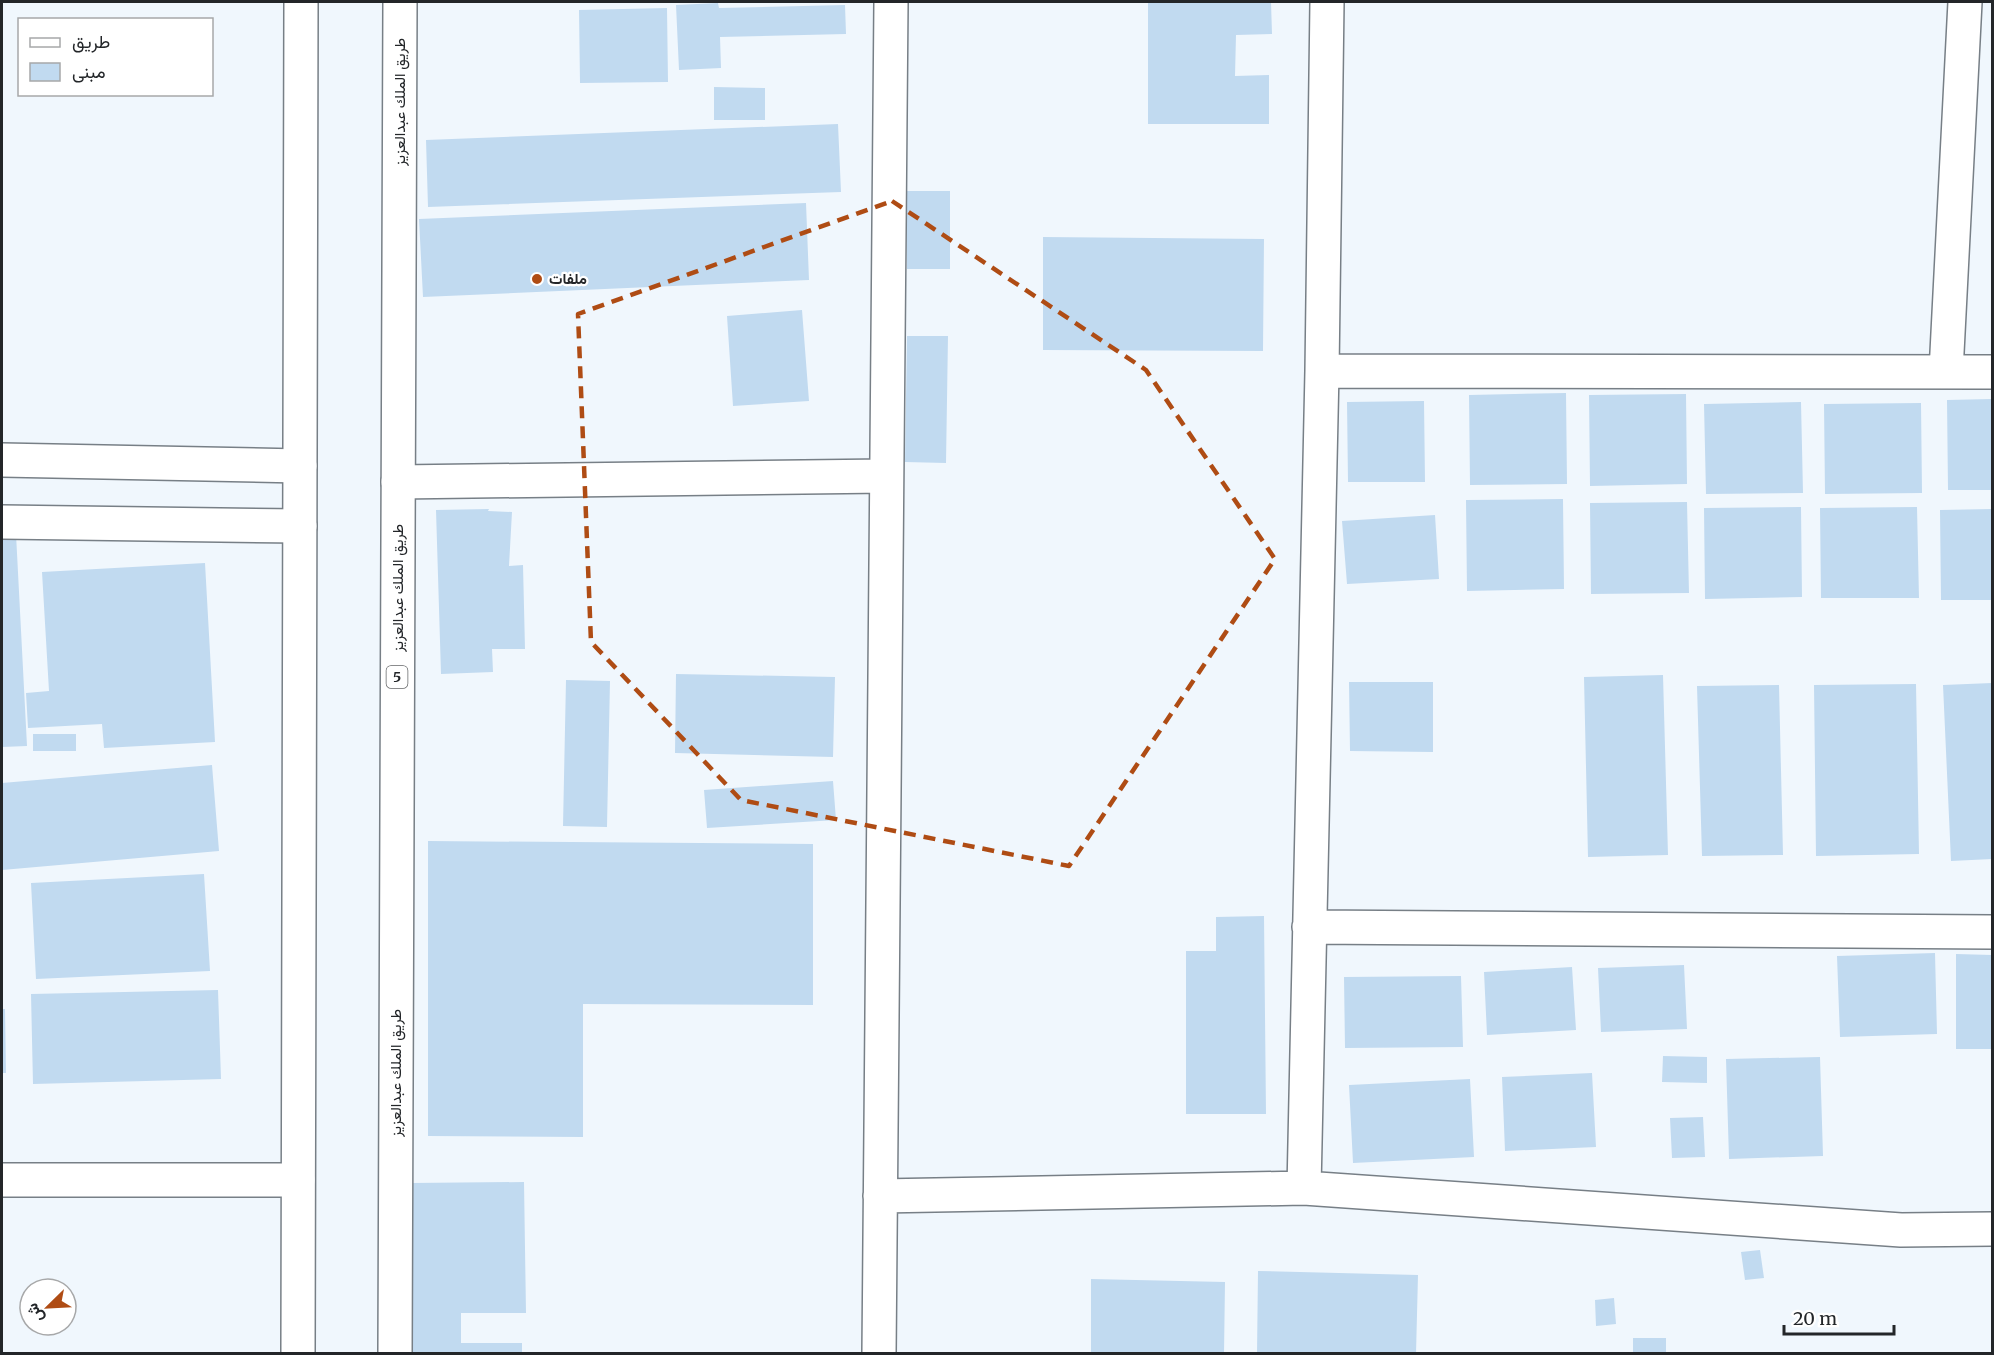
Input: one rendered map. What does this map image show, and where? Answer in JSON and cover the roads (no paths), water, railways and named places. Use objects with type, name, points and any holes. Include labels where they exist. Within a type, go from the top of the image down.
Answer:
[{"type":"main road","points":[[298,1353],[301,2]]},
{"type":"main road","name":"طريق الملك عبدالعزيز","points":[[395,1353],[400,2]]},
{"type":"main road","points":[[879,1353],[891,2]]},
{"type":"main road","points":[[1304,1188],[1322,370],[1327,2]]},
{"type":"main road","points":[[1946,372],[1965,2]]},
{"type":"main road","points":[[1322,370],[1992,372]]},
{"type":"main road","points":[[2,460],[300,466]]},
{"type":"main road","points":[[398,482],[886,477]]},
{"type":"main road","points":[[2,522],[300,526]]},
{"type":"main road","points":[[1309,927],[1992,932]]},
{"type":"main road","points":[[2,1180],[298,1180]]},
{"type":"main road","points":[[880,1196],[1304,1188],[1901,1230],[1992,1230]]},
{"type":"place","name":"ملفات","points":[[537,279]]}]
